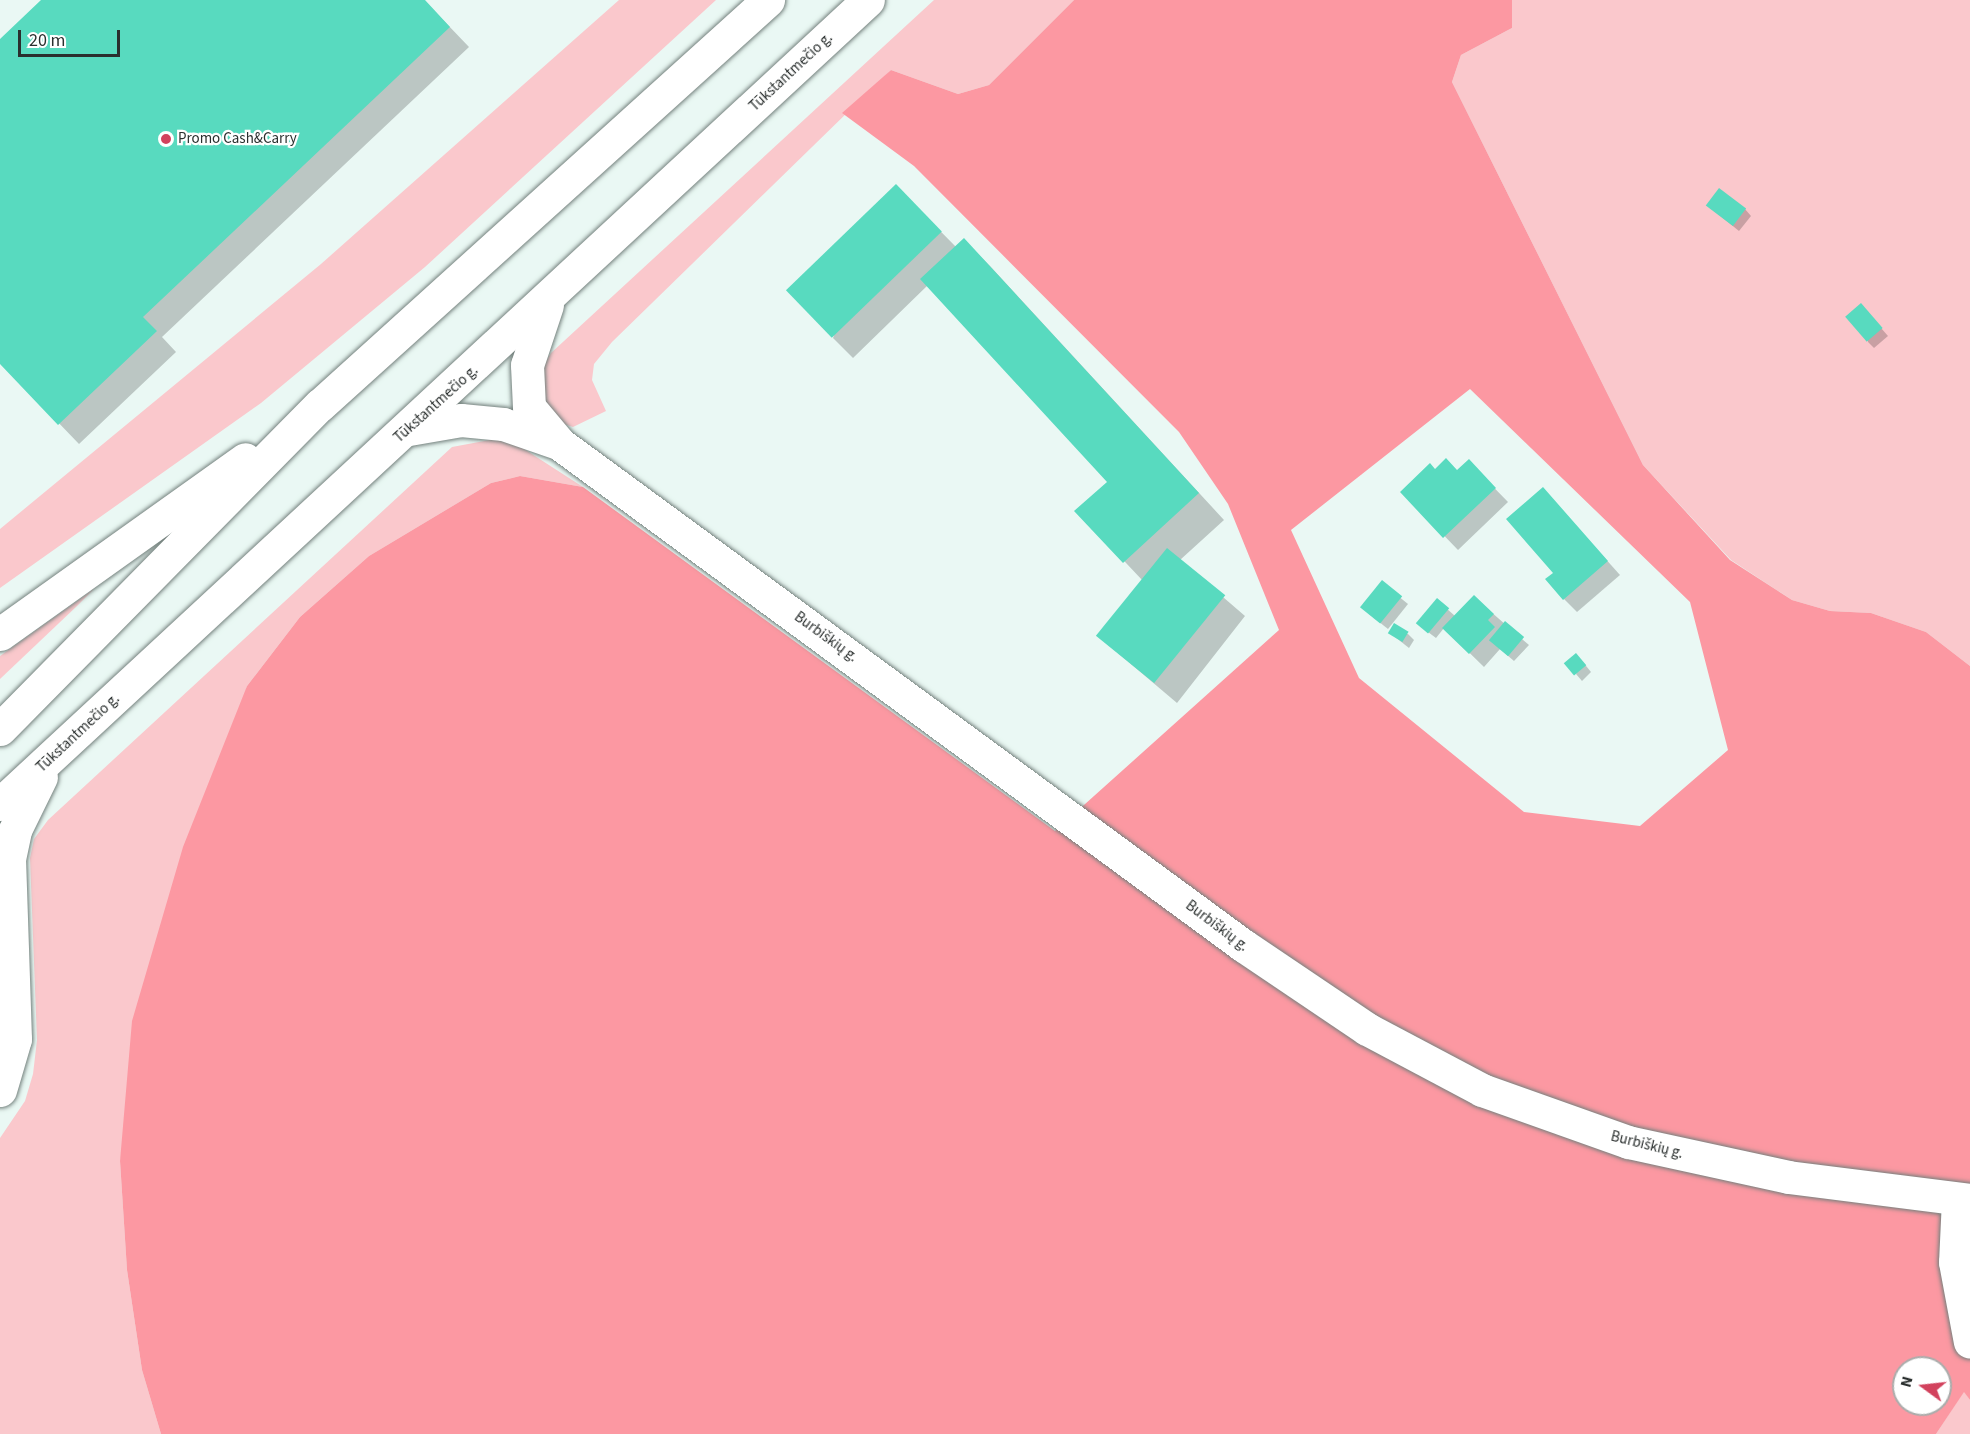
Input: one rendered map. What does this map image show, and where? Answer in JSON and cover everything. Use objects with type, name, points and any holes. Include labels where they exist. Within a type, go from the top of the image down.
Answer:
[{"type":"main road","points":[[0,729],[320,405],[768,0]]},
{"type":"main road","name":"Tūkstantmečio g.","points":[[0,804],[548,302],[867,0]]},
{"type":"main road","points":[[548,302],[527,365],[529,407],[560,444]]},
{"type":"main road","points":[[0,634],[320,405]]},
{"type":"main road","points":[[409,429],[461,420],[503,424],[560,444]]},
{"type":"main road","name":"Burbiškių g.","points":[[560,444],[1244,946],[1367,1029],[1482,1090],[1628,1142],[1788,1177],[1964,1199]]},
{"type":"main road","points":[[0,1090],[15,1039],[9,859],[30,794],[60,749]]},
{"type":"main road","points":[[1964,1199],[1955,1262],[1970,1342]]},
{"type":"shaded area","points":[[619,0],[716,0],[425,267],[261,403],[0,588],[0,529],[321,264]]},
{"type":"shaded area","points":[[934,0],[1074,0],[989,85],[958,94],[891,70],[612,342],[594,364],[592,380],[606,411],[573,427],[551,420],[539,403],[542,367],[551,353]]},
{"type":"shaded area","points":[[1074,0],[1512,0],[1512,28],[1461,55],[1452,82],[1643,465],[1730,560],[1792,600],[1830,611],[1871,613],[1926,632],[1970,666],[1970,1400],[1964,1392],[1952,1410],[1952,1356],[1892,1356],[1892,1416],[1948,1416],[1936,1434],[161,1434],[142,1370],[127,1270],[120,1161],[132,1021],[183,847],[247,686],[300,617],[369,556],[491,483],[520,476],[583,487],[1055,831],[1279,630],[1228,504],[1179,432],[914,166],[842,113],[891,70],[958,94],[989,85]],"holes":[[[1470,389],[1690,602],[1728,750],[1640,826],[1524,812],[1359,678],[1291,530]]]},
{"type":"shaded area","points":[[1512,0],[1970,0],[1970,666],[1926,632],[1871,613],[1830,611],[1792,600],[1731,560],[1643,465],[1452,82],[1461,55],[1512,28]]},
{"type":"shaded area","points":[[495,439],[521,447],[583,487],[520,476],[491,483],[369,556],[300,617],[247,686],[120,1161],[127,1270],[142,1370],[161,1434],[0,1434],[0,1138],[25,1101],[33,1074],[37,1040],[30,858],[34,839],[48,820],[452,447]]},
{"type":"shaded area","points":[[94,589],[77,606],[0,679],[0,656]]},
{"type":"shaded area","points":[[1964,1391],[1970,1400],[1970,1434],[1936,1434],[1948,1416],[1952,1416],[1952,1409]]},
{"type":"building","name":"Promo Cash&Carry","points":[[41,0],[425,0],[450,27],[143,317],[157,331],[58,425],[0,364],[0,39]]},
{"type":"building","points":[[896,184],[942,231],[832,338],[786,290]]},
{"type":"building","points":[[1719,188],[1746,208],[1733,226],[1706,206]]},
{"type":"building","points":[[964,238],[1199,493],[1123,563],[1074,511],[1107,482],[920,279]]},
{"type":"building","points":[[1861,303],[1883,328],[1867,342],[1845,317]]},
{"type":"building","points":[[1446,458],[1457,470],[1469,459],[1496,488],[1443,538],[1400,492],[1430,463],[1435,469]]},
{"type":"building","points":[[1543,487],[1608,561],[1563,600],[1545,579],[1553,573],[1506,519]]},
{"type":"building","points":[[1167,548],[1225,595],[1154,683],[1096,636]]},
{"type":"building","points":[[1382,580],[1402,596],[1380,624],[1360,607]]},
{"type":"building","points":[[1474,595],[1494,614],[1488,620],[1495,627],[1469,654],[1442,628]]},
{"type":"building","points":[[1437,598],[1449,608],[1428,634],[1416,623]]},
{"type":"building","points":[[1505,621],[1524,637],[1508,656],[1489,640]]},
{"type":"building","points":[[1394,623],[1409,632],[1402,642],[1388,633]]},
{"type":"building","points":[[1576,653],[1586,665],[1574,676],[1564,663]]},
{"type":"place","name":"Promo Cash&Carry","points":[[166,139]]}]
